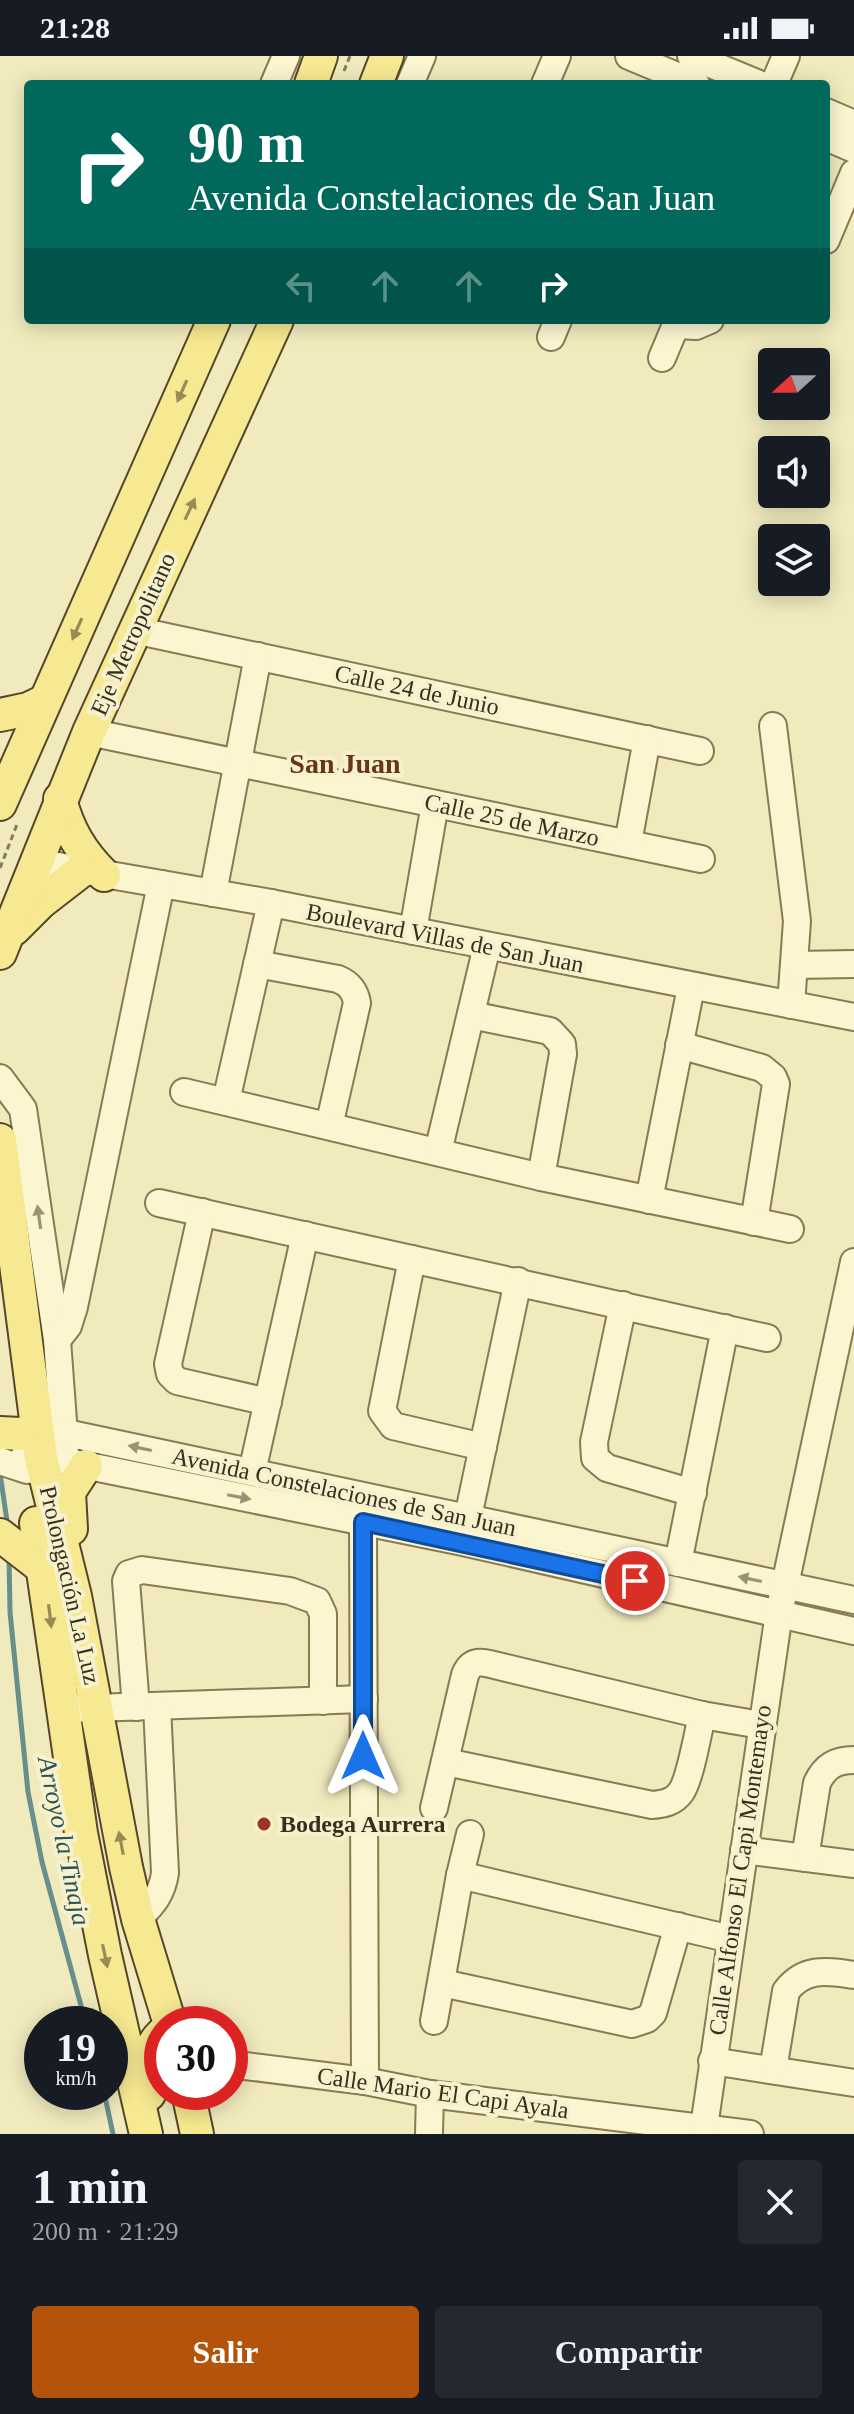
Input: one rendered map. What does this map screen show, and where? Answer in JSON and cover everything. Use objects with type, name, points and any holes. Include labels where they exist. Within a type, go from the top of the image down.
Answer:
[{"type":"main road","points":[[312,80],[321,56]]},
{"type":"main road","points":[[378,80],[387,56]]},
{"type":"main road","points":[[0,804],[212,324]]},
{"type":"main road","name":"Eje Metropolitano","points":[[3,945],[86,738],[275,324]]},
{"type":"main road","points":[[0,715],[28,709],[39,714]]},
{"type":"main road","points":[[39,714],[43,741],[52,747],[63,749],[86,738]]},
{"type":"main road","points":[[3,945],[41,902],[92,873],[75,841],[60,799]]},
{"type":"main road","name":"Prolongación La Luz","points":[[0,1140],[33,1450],[22,1552],[62,1709],[81,1833],[105,1955],[148,2134]]},
{"type":"main road","name":"Prolongación La Luz","points":[[0,1292],[33,1450],[72,1483],[68,1504],[75,1596],[123,1854],[138,1919],[165,2006]]},
{"type":"main road","points":[[148,2110],[148,2134]]},
{"type":"main road","points":[[192,2110],[197,2134]]},
{"type":"street","points":[[276,80],[286,56]]},
{"type":"street","points":[[412,80],[422,56]]},
{"type":"street","points":[[547,80],[557,56]]},
{"type":"street","points":[[629,56],[687,80]]},
{"type":"street","points":[[691,56],[749,80]]},
{"type":"street","points":[[776,80],[786,56]]},
{"type":"street","points":[[830,114],[854,124]]},
{"type":"street","points":[[830,139],[854,149]]},
{"type":"street","points":[[830,230],[854,173]]},
{"type":"street","points":[[662,358],[676,324]]},
{"type":"street","name":"Calle 24 de Junio","points":[[134,630],[700,751]]},
{"type":"street","points":[[213,893],[258,656]]},
{"type":"street","points":[[773,726],[797,921],[791,1005]]},
{"type":"street","name":"Calle 25 de Marzo","points":[[86,738],[237,762],[701,859]]},
{"type":"street","points":[[628,843],[647,739]]},
{"type":"street","points":[[413,931],[435,804]]},
{"type":"street","name":"Boulevard Villas de San Juan","points":[[35,862],[271,903],[854,1017]]},
{"type":"street","points":[[57,1340],[71,1317],[161,884]]},
{"type":"street","points":[[226,1101],[271,903]]},
{"type":"street","points":[[438,1152],[487,946]]},
{"type":"street","points":[[257,964],[338,979],[352,988],[356,995],[357,1003],[329,1126]]},
{"type":"street","points":[[794,965],[854,964]]},
{"type":"street","points":[[649,1200],[691,987]]},
{"type":"street","points":[[471,1015],[550,1031],[562,1044],[563,1054],[541,1177]]},
{"type":"street","points":[[679,1045],[762,1068],[776,1084],[754,1222]]},
{"type":"street","points":[[0,1078],[23,1109],[57,1340],[33,1450]]},
{"type":"street","points":[[184,1092],[541,1177],[790,1229]]},
{"type":"street","points":[[159,1203],[767,1338]]},
{"type":"street","points":[[202,1212],[168,1364],[170,1374],[177,1381],[268,1402]]},
{"type":"street","points":[[252,1472],[305,1235]]},
{"type":"street","points":[[44,1251],[84,1256]]},
{"type":"street","points":[[412,1259],[382,1411],[393,1426],[483,1447]]},
{"type":"street","name":"Calle Alfonso El Capi Montemayo","points":[[704,2127],[779,1613],[854,1262]]},
{"type":"street","points":[[468,1517],[518,1281]]},
{"type":"street","points":[[623,1305],[594,1442],[595,1458],[607,1468],[693,1493]]},
{"type":"street","points":[[678,1563],[725,1328]]},
{"type":"street","name":"Avenida Constelaciones de San Juan","points":[[33,1450],[252,1472],[854,1600]]},
{"type":"street","name":"Avenida Constelaciones de San Juan","points":[[33,1450],[854,1631]]},
{"type":"street","points":[[363,1522],[365,2081]]},
{"type":"street","points":[[138,1919],[156,1901],[165,1873],[146,1706],[126,1581],[129,1574],[142,1570],[290,1591],[317,1601],[323,1614],[323,1701]]},
{"type":"street","points":[[434,1808],[465,1675],[476,1662],[702,1715],[761,1725]]},
{"type":"street","points":[[62,1709],[364,1699]]},
{"type":"street","points":[[446,1762],[652,1805],[666,1804],[684,1786],[702,1715]]},
{"type":"street","points":[[805,1858],[817,1783],[822,1772],[842,1760],[854,1760]]},
{"type":"street","points":[[434,2021],[470,1834]]},
{"type":"street","points":[[744,1850],[854,1864]]},
{"type":"street","points":[[460,1875],[731,1939]]},
{"type":"street","points":[[442,1983],[632,2024],[647,2019],[653,2013],[678,1926]]},
{"type":"street","points":[[773,2070],[786,1991],[794,1981],[817,1971],[854,1975]]},
{"type":"street","points":[[712,2061],[854,2083]]},
{"type":"street","name":"Calle Mario El Capi Ayala","points":[[248,2066],[365,2081],[430,2094],[750,2134]]},
{"type":"street","points":[[429,2134],[430,2094]]},
{"type":"waterway","name":"Arroyo la Tinaja","points":[[0,1473],[8,1528]]},
{"type":"waterway","name":"Arroyo la Tinaja","points":[[9,1557],[10,1612],[28,1792],[42,1862],[81,2006]]},
{"type":"waterway","name":"Arroyo la Tinaja","points":[[108,2110],[113,2134]]},
{"type":"place","name":"Bodega Aurrera","points":[[264,1824]]},
{"type":"district","name":"San Juan","points":[[345,763]]},
{"type":"route","points":[[363,1756],[363,1522],[635,1581]]}]
